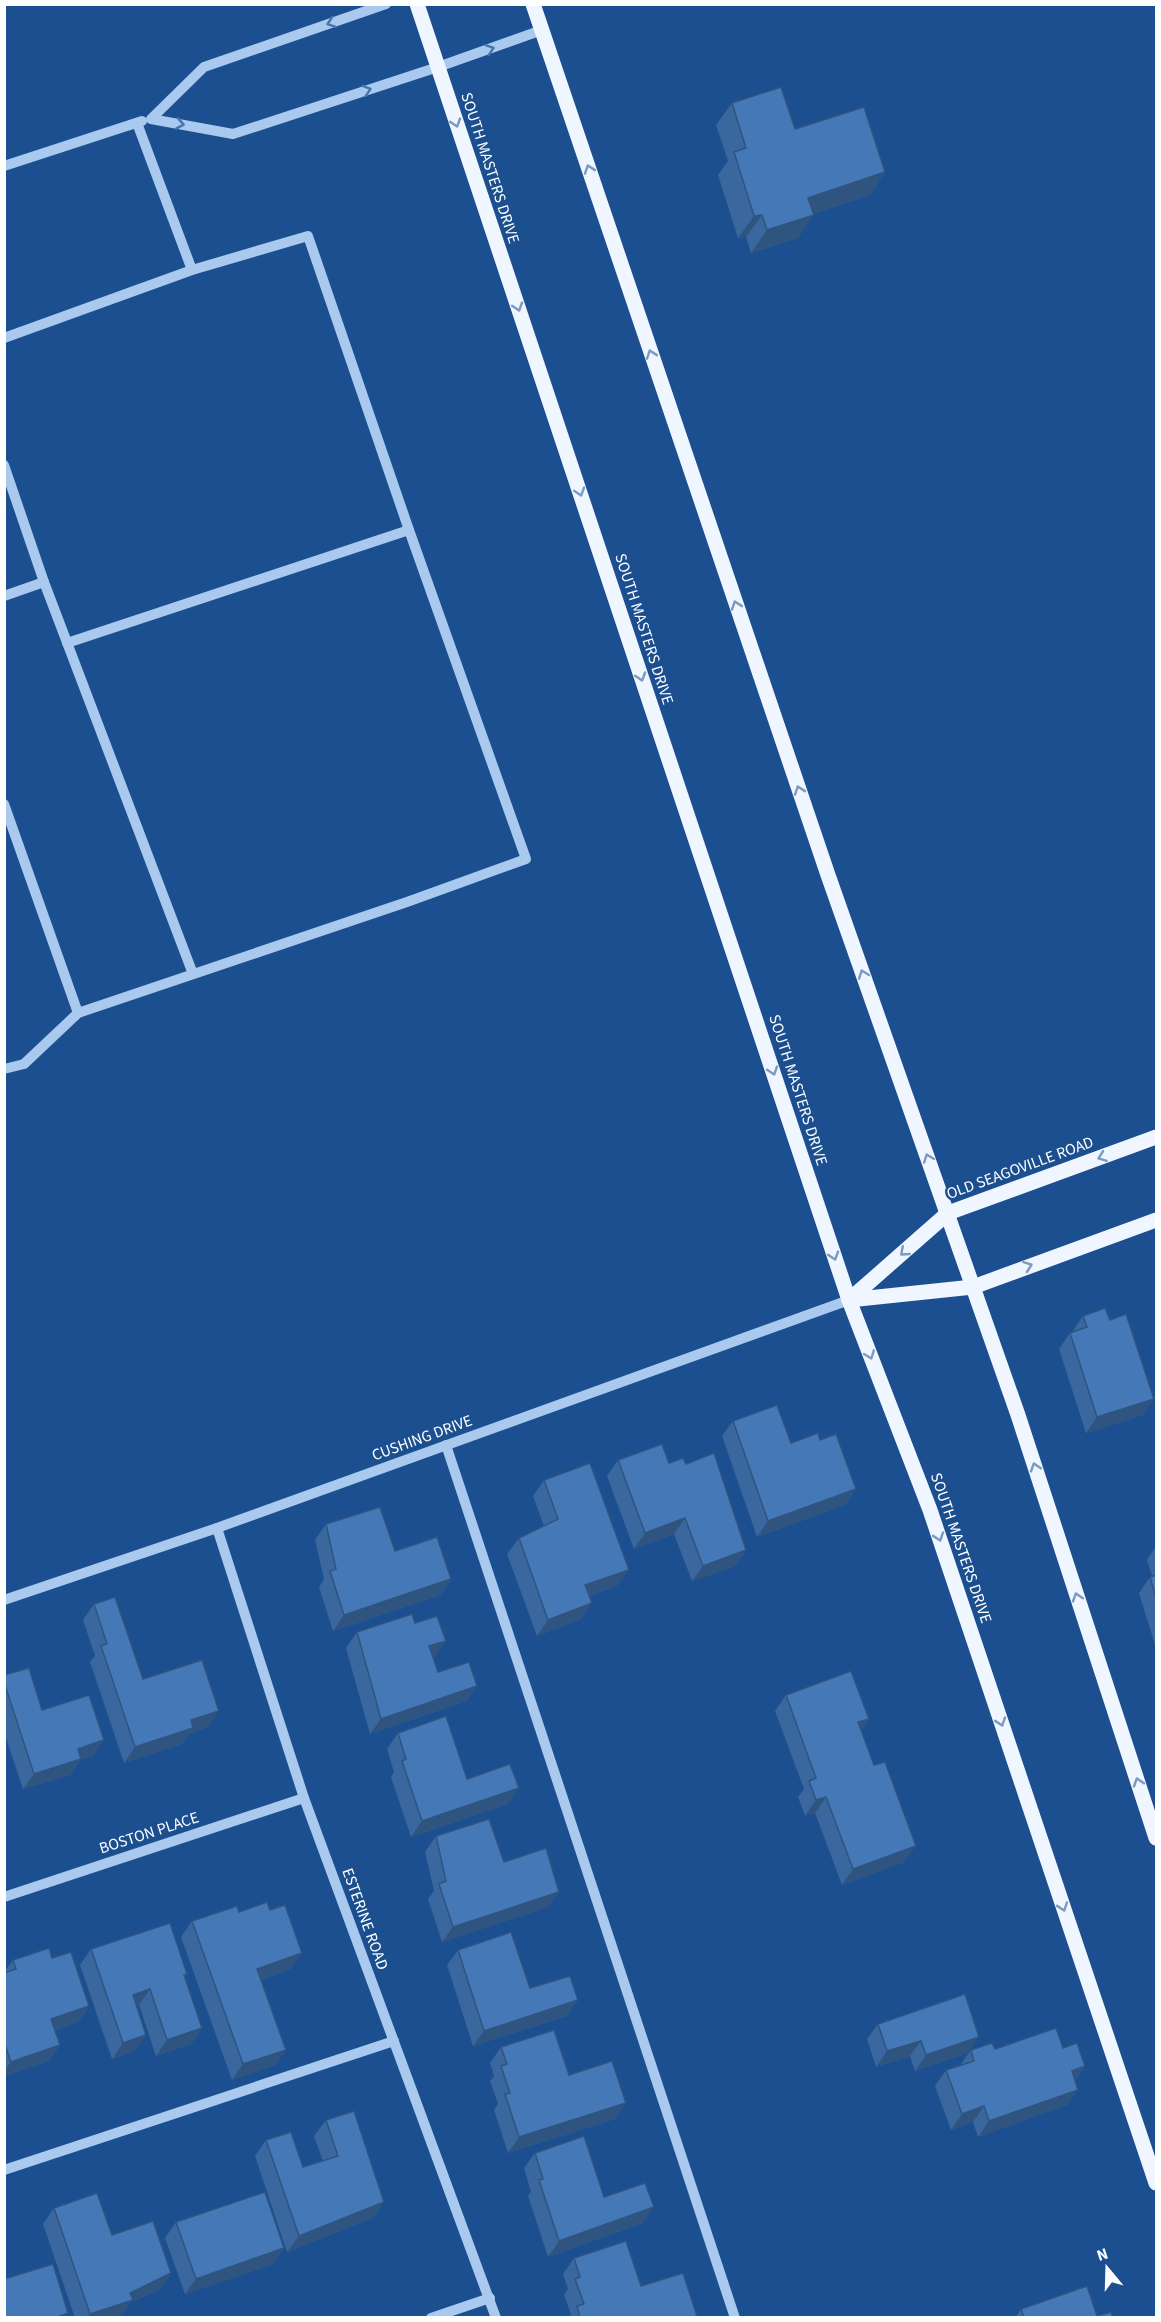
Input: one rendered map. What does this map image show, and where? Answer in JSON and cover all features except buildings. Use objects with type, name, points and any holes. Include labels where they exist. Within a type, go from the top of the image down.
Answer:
[{"type":"main road","name":"SOUTH MASTERS DRIVE","points":[[417,4],[849,1300],[930,1509],[1156,2183]]},
{"type":"main road","points":[[533,4],[828,875],[948,1213],[1156,1838]]},
{"type":"main road","name":"OLD SEAGOVILLE ROAD","points":[[849,1300],[948,1213],[1156,1137]]},
{"type":"main road","points":[[849,1300],[973,1287],[1156,1220]]},
{"type":"street","points":[[151,119],[204,67],[386,4]]},
{"type":"street","points":[[4,166],[151,119],[233,134],[438,67],[542,30]]},
{"type":"street","points":[[137,123],[192,270]]},
{"type":"street","points":[[4,338],[192,270],[308,236],[526,859],[78,1012],[24,1064],[4,1069]]},
{"type":"street","points":[[4,465],[44,582],[192,974]]},
{"type":"street","points":[[67,643],[409,530]]},
{"type":"street","points":[[4,596],[44,582]]},
{"type":"street","points":[[4,804],[78,1012]]},
{"type":"street","name":"CUSHING DRIVE","points":[[4,1600],[217,1528],[849,1300]]},
{"type":"street","points":[[446,1445],[735,2318]]},
{"type":"street","name":"ESTERINE ROAD","points":[[217,1528],[304,1797],[496,2318]]},
{"type":"street","name":"BOSTON PLACE","points":[[4,1897],[304,1797]]},
{"type":"street","points":[[4,2170],[394,2041]]},
{"type":"street","points":[[431,2318],[490,2298]]}]
